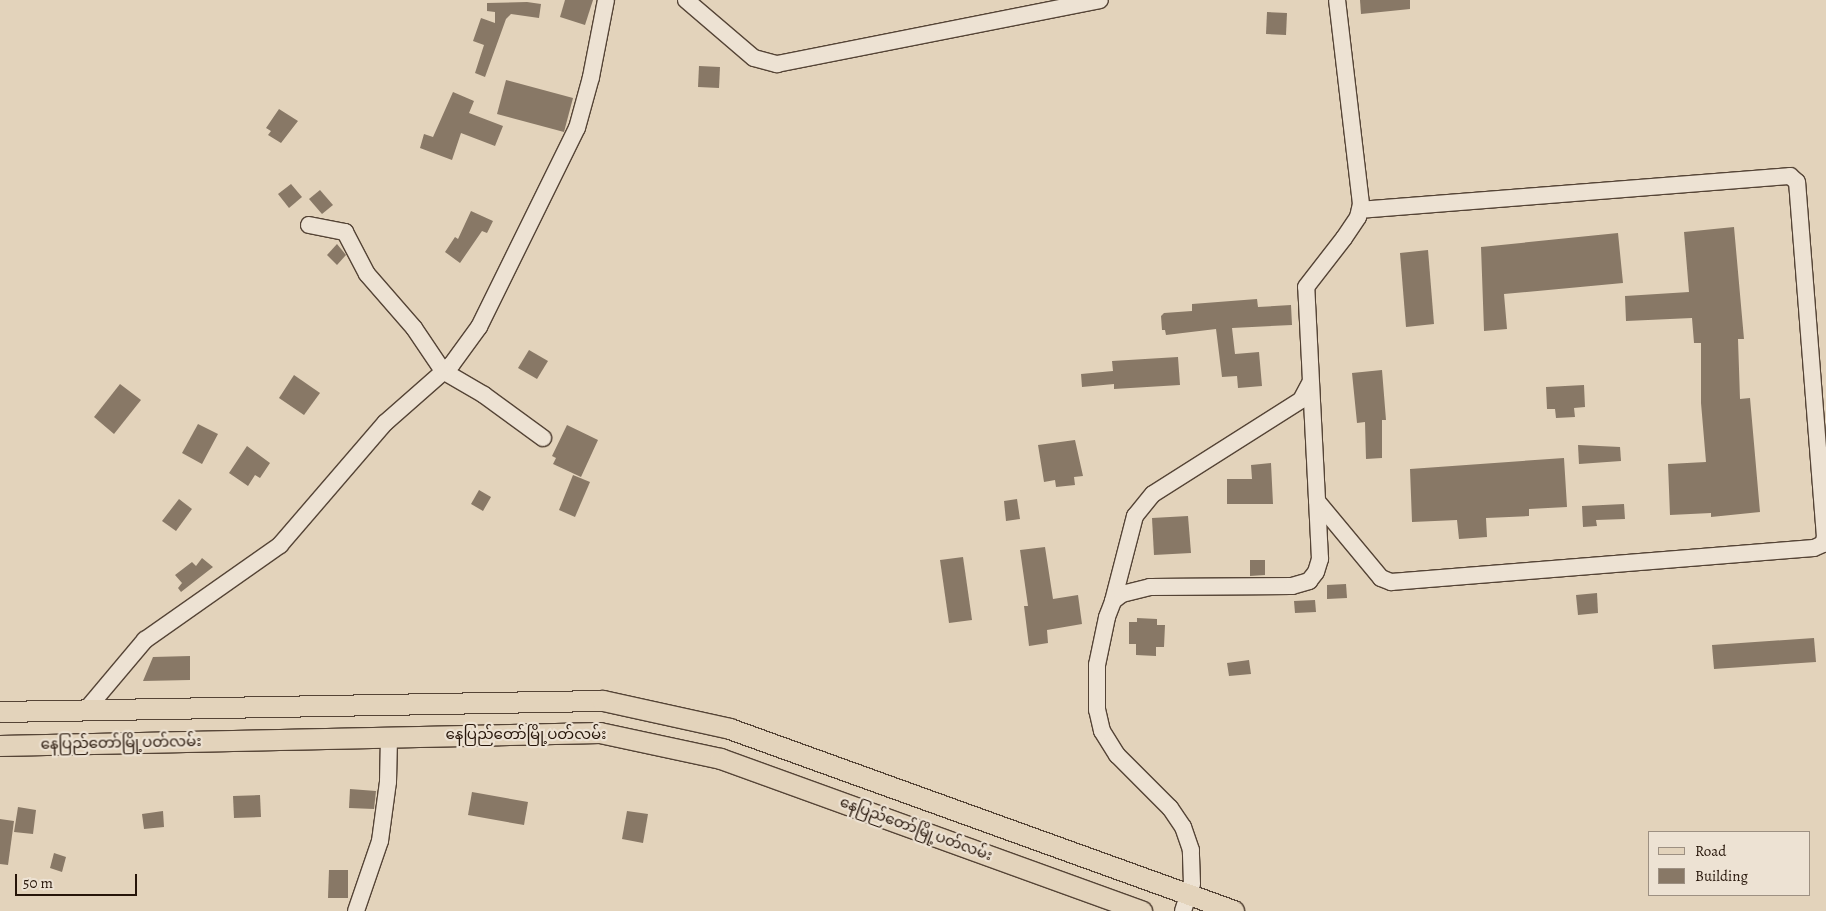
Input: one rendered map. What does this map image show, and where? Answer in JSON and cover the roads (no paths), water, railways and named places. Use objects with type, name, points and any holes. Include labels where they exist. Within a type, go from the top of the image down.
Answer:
[{"type":"main road","points":[[0,712],[603,701],[730,728],[1186,903],[1234,911]]},
{"type":"main road","name":"နေပြည်တော်မြို့ပတ်လမ်း","points":[[0,746],[600,733],[721,759],[1142,911]]},
{"type":"street","points":[[86,710],[145,640],[280,545],[385,424],[443,371],[479,327],[577,128],[591,78],[606,0]]},
{"type":"street","points":[[686,0],[754,58],[777,64],[1100,0]]},
{"type":"street","points":[[1112,601],[1122,594],[1150,587],[1292,586],[1309,581],[1320,559],[1306,287],[1344,238],[1360,210],[1337,0]]},
{"type":"street","points":[[1317,501],[1381,578],[1391,582],[1814,548],[1823,544],[1825,537],[1797,182],[1790,176],[1360,210]]},
{"type":"street","points":[[309,225],[345,232],[367,274],[414,328],[443,371],[484,395],[543,438]]},
{"type":"street","points":[[1186,903],[1194,868],[1183,827],[1170,808],[1117,755],[1102,731],[1097,710],[1097,665],[1112,601],[1135,516],[1153,494],[1301,400],[1310,382]]},
{"type":"street","points":[[356,911],[380,841],[388,782],[389,737]]}]
